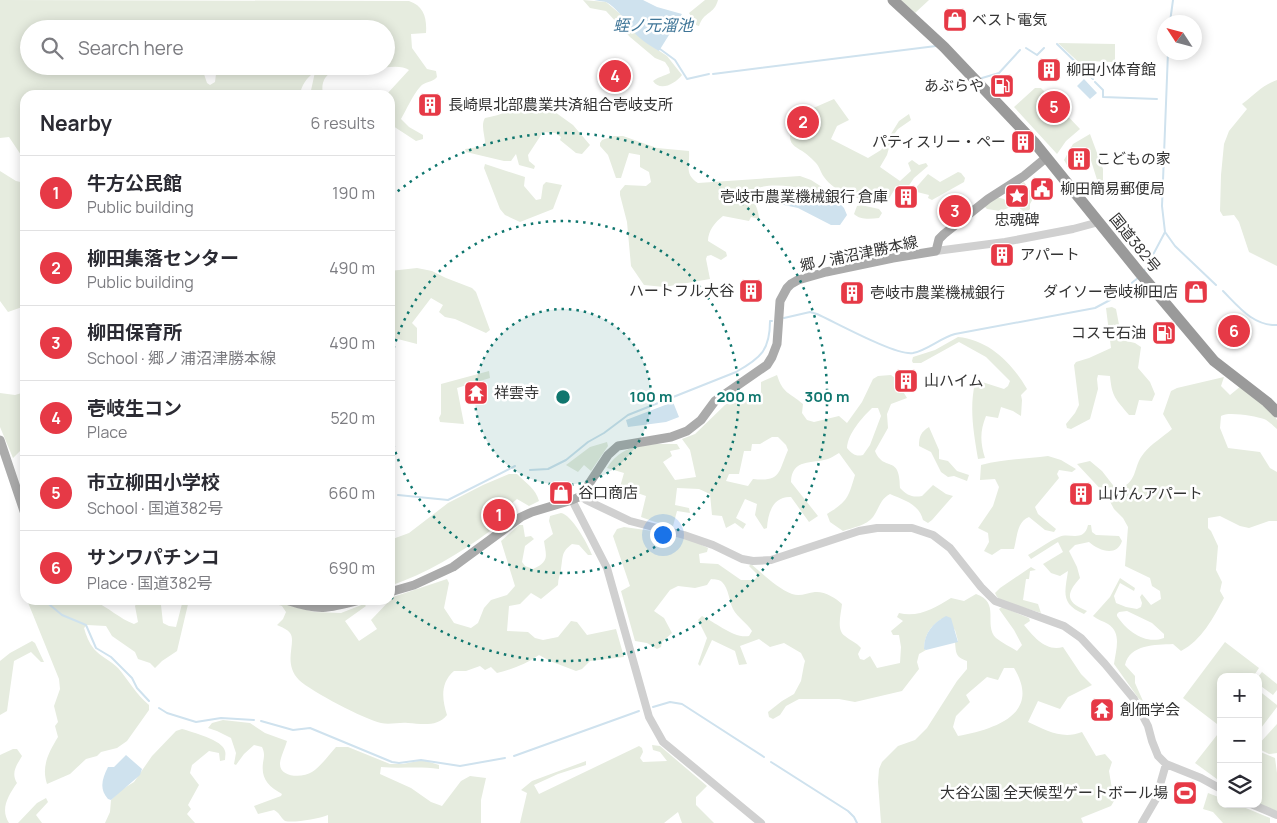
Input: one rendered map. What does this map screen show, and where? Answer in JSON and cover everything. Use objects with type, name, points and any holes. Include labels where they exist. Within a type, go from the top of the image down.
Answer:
[{"type":"highway","name":"国道382号","points":[[893,0],[944,47],[1047,157],[1214,361],[1277,412]]},
{"type":"main road","name":"郷ノ浦沼津勝本線","points":[[576,498],[608,455],[618,446],[671,437],[686,431],[701,420],[720,397],[767,365],[772,358],[776,344],[782,294],[791,284],[826,272],[936,251],[939,239],[944,234],[988,199],[1024,176],[1047,157]]},
{"type":"main road","points":[[0,440],[20,499]]},
{"type":"main road","points":[[395,591],[414,585],[453,567],[521,517],[576,498]]},
{"type":"main road","points":[[301,605],[323,609],[339,605]]},
{"type":"street","points":[[936,251],[1005,242],[1099,222]]},
{"type":"street","points":[[576,498],[586,500],[630,521],[684,535],[752,561],[771,560],[859,531],[877,528],[912,528],[929,533],[950,548],[981,587],[995,601],[1064,626],[1081,638],[1134,699],[1148,726],[1158,756],[1166,764],[1201,778],[1217,787]]},
{"type":"street","points":[[576,498],[607,568],[649,717],[663,742],[761,823]]},
{"type":"street","points":[[1142,823],[1156,799],[1166,764]]},
{"type":"street","points":[[1260,808],[1277,815]]},
{"type":"shaded area","points":[[0,0],[409,1],[418,6],[424,13],[426,33],[411,34],[412,48],[427,69],[436,71],[437,77],[420,87],[401,119],[409,127],[423,135],[423,139],[416,141],[395,127],[395,90],[391,90],[409,70],[395,67],[395,20],[20,20],[20,75],[204,75],[207,83],[210,85],[215,82],[216,75],[310,75],[301,90],[20,90],[20,154],[9,137],[0,138]]},
{"type":"shaded area","points":[[583,0],[606,2],[625,18],[631,28],[643,40],[667,56],[682,75],[668,85],[659,86],[656,84],[653,81],[670,73],[665,62],[655,58],[630,37],[606,11],[590,8]]},
{"type":"shaded area","points":[[705,0],[718,0],[699,26],[696,25],[689,13]]},
{"type":"shaded area","points":[[901,0],[929,0],[915,13]]},
{"type":"shaded area","points":[[1058,43],[1115,44],[1115,62],[1085,61],[1086,69]]},
{"type":"shaded area","points":[[314,75],[328,75],[323,85],[323,90],[311,90]]},
{"type":"shaded area","points":[[1277,80],[1277,266],[1249,252],[1239,222],[1234,215],[1223,216],[1220,211],[1224,144],[1229,131],[1247,109],[1242,104],[1271,82]]},
{"type":"shaded area","points":[[1035,88],[1041,88],[1080,129],[1066,141],[1057,154],[1014,107]]},
{"type":"shaded area","points":[[834,99],[849,120],[837,126],[831,139],[868,158],[881,150],[899,121],[909,114],[911,120],[898,129],[892,137],[887,155],[880,167],[900,181],[911,171],[908,163],[912,160],[919,165],[926,163],[928,166],[914,178],[906,190],[896,187],[887,202],[853,197],[829,183],[816,163],[792,144],[790,134],[808,130],[814,124],[811,109]]},
{"type":"shaded area","points":[[527,101],[541,102],[573,125],[590,145],[582,154],[576,153],[560,140],[561,137],[555,133],[543,132],[528,155],[529,161],[535,166],[534,169],[519,165],[516,154],[511,161],[504,161],[466,152],[465,149],[485,146],[483,124],[485,118],[507,112]]},
{"type":"shaded area","points":[[1090,134],[1103,169],[1103,184],[1099,186],[1088,151],[1075,149],[1072,166],[1067,165],[1064,160],[1073,144]]},
{"type":"shaded area","points":[[614,136],[623,136],[657,148],[689,151],[689,173],[698,183],[800,176],[811,180],[836,196],[835,199],[817,192],[774,185],[755,189],[754,197],[759,219],[751,217],[749,221],[723,216],[711,230],[708,241],[726,252],[727,256],[721,260],[711,255],[707,256],[710,279],[664,287],[644,285],[631,266],[627,222],[620,191],[625,185],[646,186],[651,182],[649,172],[640,167],[640,155],[629,153],[621,178],[616,178],[608,155],[600,146],[602,140]]},
{"type":"shaded area","points":[[485,164],[525,177],[524,186],[536,200],[541,199],[543,185],[546,182],[562,185],[553,209],[520,222],[505,215],[500,209],[484,168]]},
{"type":"shaded area","points":[[0,171],[20,182],[20,308],[8,312],[0,301]]},
{"type":"shaded area","points":[[958,172],[965,178],[964,182],[932,200],[928,198],[929,195],[913,191],[928,174],[940,182]]},
{"type":"shaded area","points":[[1024,182],[1034,197],[1030,204],[1030,209],[1026,213],[1008,198],[1006,192]]},
{"type":"shaded area","points":[[996,197],[1004,199],[1011,207],[1000,211],[987,209],[983,205]]},
{"type":"shaded area","points":[[861,205],[879,209],[882,213],[879,218],[859,217],[854,214],[857,206]]},
{"type":"shaded area","points":[[417,268],[432,271],[472,288],[476,292],[490,330],[486,333],[455,319],[445,317],[439,312],[443,305],[431,298],[412,323],[417,328],[417,344],[395,338],[395,270]]},
{"type":"shaded area","points":[[1112,307],[1116,309],[1122,340],[1135,343],[1141,347],[1138,368],[1150,382],[1155,394],[1152,401],[1139,400],[1135,415],[1129,415],[1115,398],[1110,376],[1098,375],[1098,389],[1090,419],[1071,429],[1067,428],[1066,424],[1079,405],[1074,365],[1076,362],[1111,348],[1106,308]]},
{"type":"shaded area","points":[[958,337],[980,343],[999,354],[1014,370],[1027,389],[1021,395],[1021,416],[1001,407],[998,418],[986,416],[981,437],[985,458],[978,459],[974,431],[972,402],[975,383],[979,381],[1004,389],[1010,381],[986,357],[959,342],[921,363],[913,363],[912,361],[913,357],[935,350]]},
{"type":"shaded area","points":[[489,371],[490,378],[457,388],[464,424],[440,422],[441,384]]},
{"type":"shaded area","points":[[777,375],[784,389],[803,404],[802,413],[807,420],[814,422],[839,416],[847,423],[862,402],[873,379],[878,376],[891,375],[895,378],[907,398],[891,404],[887,414],[888,428],[875,451],[883,461],[894,467],[897,471],[900,488],[907,494],[915,497],[922,496],[933,485],[946,494],[953,496],[928,523],[923,520],[914,506],[890,494],[882,501],[870,520],[843,531],[830,522],[827,514],[839,506],[846,498],[855,475],[839,453],[828,459],[799,465],[792,474],[791,482],[818,516],[809,522],[791,497],[785,497],[773,506],[770,511],[767,528],[764,529],[755,515],[757,504],[745,499],[736,518],[746,524],[743,529],[735,523],[726,528],[722,516],[712,515],[710,494],[699,489],[677,488],[675,505],[689,508],[690,513],[677,511],[673,526],[641,517],[646,496],[620,487],[624,473],[607,468],[613,460],[621,453],[637,446],[677,444],[680,449],[670,451],[672,456],[663,462],[675,480],[696,477],[690,450],[682,439],[695,434],[726,404],[761,394],[761,382]],"holes":[[[872,408],[878,408],[881,416],[870,445],[863,455],[856,455],[847,448],[848,442],[856,426]],[[772,437],[778,437],[788,450],[780,470],[774,477],[762,480],[753,479],[748,486],[726,481],[729,474],[739,474],[744,451],[751,451],[752,444],[760,444]]]},
{"type":"shaded area","points":[[1224,377],[1221,386],[1230,395],[1241,386],[1274,415],[1277,420],[1277,429],[1264,419],[1235,414],[1221,416],[1220,428],[1228,448],[1260,452],[1270,468],[1277,472],[1277,521],[1269,521],[1249,528],[1240,526],[1220,516],[1208,518],[1208,528],[1218,546],[1216,570],[1222,582],[1220,591],[1224,598],[1201,635],[1181,651],[1173,644],[1151,646],[1138,649],[1128,658],[1125,665],[1135,676],[1135,683],[1143,701],[1139,699],[1114,664],[1117,647],[1115,632],[1108,624],[1093,616],[1110,597],[1120,578],[1135,588],[1134,591],[1120,583],[1114,596],[1116,603],[1126,607],[1137,609],[1141,607],[1140,597],[1142,594],[1151,605],[1161,599],[1160,591],[1152,586],[1150,578],[1125,566],[1128,527],[1107,496],[1077,464],[1090,461],[1102,471],[1116,489],[1123,487],[1132,479],[1140,458],[1144,453],[1172,429],[1163,414],[1171,391]],"holes":[[[1127,611],[1152,623],[1164,634],[1164,638],[1150,640],[1137,635],[1126,627],[1117,614]]]},
{"type":"shaded area","points":[[0,393],[15,395],[20,394],[20,451],[13,458],[0,427]]},
{"type":"shaded area","points":[[929,427],[939,450],[939,459],[948,461],[957,471],[969,475],[967,481],[954,476],[948,477],[941,472],[931,452],[919,446],[921,435]]},
{"type":"shaded area","points":[[607,442],[608,446],[591,471],[584,465],[578,472],[566,465],[590,447]]},
{"type":"shaded area","points":[[1048,456],[1061,460],[1076,469],[1072,472],[1059,470],[1057,474],[1059,478],[1035,507],[1038,514],[1056,529],[1054,532],[1045,530],[1029,517],[1020,526],[1014,549],[1001,549],[992,555],[984,551],[989,542],[988,533],[978,528],[993,506],[999,487],[995,479],[980,480],[981,465],[1006,460]]},
{"type":"shaded area","points":[[509,474],[517,474],[533,489],[539,501],[529,506],[517,499],[510,505],[504,501],[494,504],[482,511],[490,531],[442,562],[395,584],[395,538],[409,533],[448,503]]},
{"type":"shaded area","points":[[561,513],[570,518],[592,555],[588,555],[579,545],[572,544],[568,547],[563,555],[558,585],[541,599],[531,593],[520,604],[509,606],[507,631],[528,632],[535,638],[543,640],[558,637],[571,621],[577,622],[587,635],[616,629],[624,657],[590,661],[582,669],[576,671],[539,655],[519,666],[497,673],[491,667],[485,670],[480,666],[466,671],[454,671],[446,681],[443,692],[447,715],[439,721],[429,724],[384,724],[373,720],[326,698],[299,680],[294,673],[291,667],[292,637],[287,630],[277,625],[283,619],[286,612],[279,605],[288,605],[315,612],[341,613],[365,605],[345,621],[359,641],[377,629],[371,620],[385,605],[395,605],[395,596],[447,579],[449,583],[444,608],[454,623],[471,628],[478,623],[484,608],[491,600],[507,595],[515,586],[501,541],[519,525],[523,525],[525,537],[531,536],[534,539],[525,546],[522,562],[525,566],[533,569],[546,558],[544,541],[553,534],[549,521],[550,516]]},
{"type":"shaded area","points":[[1088,525],[1091,525],[1092,532],[1096,535],[1119,536],[1122,541],[1120,546],[1112,551],[1103,550],[1089,542],[1075,545],[1069,551],[1080,578],[1072,589],[1070,597],[1071,601],[1087,611],[1084,614],[1071,606],[1066,597],[1068,571],[1060,576],[1051,573],[1043,564],[1063,552],[1058,542],[1031,559],[1028,555],[1059,537],[1083,534]]},
{"type":"shaded area","points":[[624,527],[656,532],[678,536],[698,543],[708,548],[707,552],[699,554],[700,563],[718,564],[741,580],[754,580],[757,577],[757,574],[749,566],[751,564],[776,585],[792,594],[801,595],[818,592],[830,595],[842,604],[840,622],[842,633],[861,648],[858,654],[860,659],[864,660],[870,656],[877,668],[900,663],[901,647],[899,635],[893,635],[891,631],[903,621],[897,617],[899,613],[920,613],[951,598],[964,601],[976,594],[988,602],[992,633],[1001,642],[1017,651],[1022,645],[999,609],[1002,607],[1029,618],[1030,621],[1024,625],[1032,634],[1046,645],[1057,648],[1063,647],[1081,674],[1092,685],[1068,697],[1060,709],[1038,701],[1028,722],[1048,731],[1061,734],[1068,735],[1082,732],[1096,756],[1105,754],[1112,762],[1109,771],[1114,801],[1111,806],[1081,818],[1083,823],[881,823],[878,782],[879,769],[882,762],[898,746],[915,740],[927,728],[957,681],[967,669],[967,661],[956,652],[955,642],[958,641],[955,630],[941,619],[931,628],[926,639],[924,648],[926,650],[919,654],[917,662],[919,669],[902,691],[855,702],[839,699],[799,699],[786,706],[780,715],[773,719],[769,717],[768,712],[794,694],[801,681],[805,661],[801,653],[784,643],[770,647],[759,639],[740,646],[747,664],[739,665],[735,651],[712,640],[700,666],[698,664],[707,638],[698,620],[702,616],[737,635],[749,636],[752,631],[733,609],[728,592],[722,582],[711,579],[707,585],[695,588],[678,586],[670,590],[654,611],[664,618],[672,633],[662,642],[661,647],[657,649],[647,643],[635,641],[621,591],[630,586],[613,536],[617,529]],"holes":[[[1004,668],[1014,668],[1021,684],[1022,697],[1018,708],[1010,717],[999,724],[958,736],[953,727],[956,716],[970,702],[966,695],[987,677],[998,680]]]},
{"type":"shaded area","points":[[1031,567],[1036,570],[1030,571],[1029,579],[1026,579],[1023,600],[1038,604],[1041,613],[1002,601],[995,593]]},
{"type":"shaded area","points":[[29,605],[101,605],[134,624],[138,622],[136,605],[161,605],[163,623],[176,627],[182,605],[188,605],[177,651],[155,668],[150,663],[138,659],[135,652],[112,636],[106,626],[87,625],[84,628],[94,649],[118,668],[136,692],[149,705],[149,710],[127,741],[117,748],[101,752],[97,756],[86,759],[70,774],[47,784],[45,765],[58,737],[55,726],[58,722],[54,706],[60,689],[59,679]]},
{"type":"shaded area","points":[[32,641],[35,643],[44,662],[41,662],[31,652],[14,661],[7,711],[0,715],[0,661]]},
{"type":"shaded area","points":[[1225,642],[1259,668],[1256,673],[1217,673],[1217,724],[1183,698]]},
{"type":"shaded area","points":[[1261,673],[1277,684],[1277,690],[1273,695],[1262,687]]},
{"type":"shaded area","points":[[1262,693],[1277,707],[1262,727]]},
{"type":"shaded area","points":[[223,720],[250,723],[265,733],[287,741],[280,763],[283,772],[287,774],[298,776],[312,772],[322,764],[336,747],[348,747],[390,764],[403,764],[423,760],[439,765],[439,769],[381,767],[380,774],[411,788],[431,802],[442,806],[461,781],[470,776],[486,778],[481,800],[481,823],[328,823],[328,815],[306,820],[285,821],[274,810],[258,814],[254,806],[282,794],[269,785],[264,778],[264,753],[262,747],[254,745],[236,765],[234,764],[236,753],[231,738],[208,728],[212,723]]},
{"type":"shaded area","points":[[1277,724],[1277,753],[1269,754],[1262,750],[1262,741]]},
{"type":"shaded area","points":[[182,729],[219,743],[225,752],[225,760],[220,761],[219,753],[209,751],[192,765],[190,773],[199,785],[188,805],[191,809],[187,814],[195,823],[105,823],[110,812],[111,800],[121,790],[134,782],[152,756],[176,731]]},
{"type":"shaded area","points":[[1217,735],[1217,779],[1195,763]]},
{"type":"shaded area","points":[[652,745],[660,746],[707,786],[696,797],[696,805],[714,823],[682,823],[678,812],[664,823],[520,823],[527,793],[521,790],[532,781],[586,761],[586,765],[558,774],[534,785],[539,794],[639,746],[643,752],[640,758],[643,762],[667,761],[660,752],[653,750]]},
{"type":"shaded area","points":[[17,749],[22,756],[14,773],[17,783],[8,798],[5,808],[6,818],[9,823],[0,823],[0,755]]},
{"type":"shaded area","points":[[1262,753],[1275,758],[1277,811],[1262,805]]},
{"type":"shaded area","points":[[1208,793],[1217,796],[1217,808],[1246,808],[1270,818],[1270,823],[1223,823],[1213,812],[1203,809]]},
{"type":"shaded area","points":[[46,798],[48,802],[36,815],[42,823],[18,823],[37,803]]},
{"type":"water","name":"蛭ノ元溜池","points":[[594,0],[643,0],[657,7],[682,14],[659,51],[636,35],[613,7],[606,2]]},
{"type":"water","points":[[1084,79],[1097,93],[1090,99],[1077,86]]},
{"type":"water","points":[[759,190],[804,193],[829,198],[844,208],[847,215],[840,225],[831,225],[798,208],[756,199]]},
{"type":"water","points":[[673,402],[679,417],[666,422],[628,427],[626,420]]},
{"type":"water","points":[[946,616],[951,618],[958,642],[924,649],[924,643],[930,629]]},
{"type":"water","points":[[126,755],[142,769],[140,775],[111,800],[108,799],[102,788],[106,771],[108,767],[114,767]]},
{"type":"waterway","points":[[1171,15],[1173,0]]},
{"type":"waterway","points":[[1057,44],[1093,79]]},
{"type":"waterway","points":[[713,74],[936,46]]},
{"type":"waterway","points":[[1026,48],[1037,55],[1044,48]]},
{"type":"waterway","points":[[660,49],[675,60],[687,79],[709,74]]},
{"type":"waterway","points":[[982,78],[999,73],[1020,50]]},
{"type":"waterway","points":[[1145,270],[1165,232],[1162,206],[1168,60]]},
{"type":"waterway","points":[[1095,82],[1103,90],[1103,97],[1157,99]]},
{"type":"waterway","points":[[1165,232],[1175,246],[1216,285]]},
{"type":"waterway","points":[[784,318],[810,312],[880,344],[905,353],[913,353],[955,334],[1095,308],[1110,300],[1138,278]]},
{"type":"waterway","points":[[1223,291],[1240,309],[1253,319],[1277,325]]},
{"type":"waterway","points":[[530,470],[548,469],[566,460],[588,442],[628,415],[745,367],[758,357],[766,346],[770,331],[770,321],[772,321]]},
{"type":"waterway","points":[[398,495],[448,500],[515,466]]},
{"type":"waterway","points":[[50,605],[62,615],[86,625],[96,648],[111,657],[132,678],[137,688],[149,701]]},
{"type":"waterway","points":[[653,707],[670,702],[682,704],[764,757]]},
{"type":"waterway","points":[[159,708],[167,713],[196,722],[221,718],[254,720]]},
{"type":"waterway","points":[[514,756],[639,711]]},
{"type":"waterway","points":[[261,721],[293,730],[310,728],[392,762],[421,760],[460,766],[505,758]]},
{"type":"waterway","points":[[771,762],[848,811],[857,823]]},
{"type":"place","name":"ベスト電気","points":[[955,20]]},
{"type":"place","name":"柳田小体育館","points":[[1049,70]]},
{"type":"place","name":"壱岐生コン","points":[[615,76]]},
{"type":"place","name":"あぶらや","points":[[1002,86]]},
{"type":"place","name":"長崎県北部農業共済組合壱岐支所","points":[[430,105]]},
{"type":"place","name":"市立柳田小学校","points":[[1054,107]]},
{"type":"place","name":"柳田集落センター","points":[[803,122]]},
{"type":"place","name":"パティスリー・ペー","points":[[1023,142]]},
{"type":"place","name":"こどもの家","points":[[1079,159]]},
{"type":"place","name":"柳田簡易郵便局","points":[[1042,189]]},
{"type":"place","name":"忠魂碑","points":[[1017,196]]},
{"type":"place","name":"壱岐市農業機械銀行 倉庫","points":[[906,197]]},
{"type":"place","name":"柳田保育所","points":[[955,211]]},
{"type":"place","name":"アパート","points":[[1002,255]]},
{"type":"place","name":"ハートフル大谷","points":[[751,291]]},
{"type":"place","name":"ダイソー壱岐柳田店","points":[[1196,292]]},
{"type":"place","name":"壱岐市農業機械銀行","points":[[852,293]]},
{"type":"place","name":"サンワパチンコ","points":[[1234,331]]},
{"type":"place","name":"コスモ石油","points":[[1164,333]]},
{"type":"place","name":"山ハイム","points":[[906,381]]},
{"type":"place","name":"祥雲寺","points":[[476,393]]},
{"type":"place","name":"谷口商店","points":[[561,493]]},
{"type":"place","name":"山けんアパート","points":[[1081,494]]},
{"type":"place","name":"牛方公民館","points":[[499,515]]},
{"type":"place","name":"創価学会","points":[[1102,710]]},
{"type":"place","name":"大谷公園 全天候型ゲートボール場","points":[[1185,793]]}]
